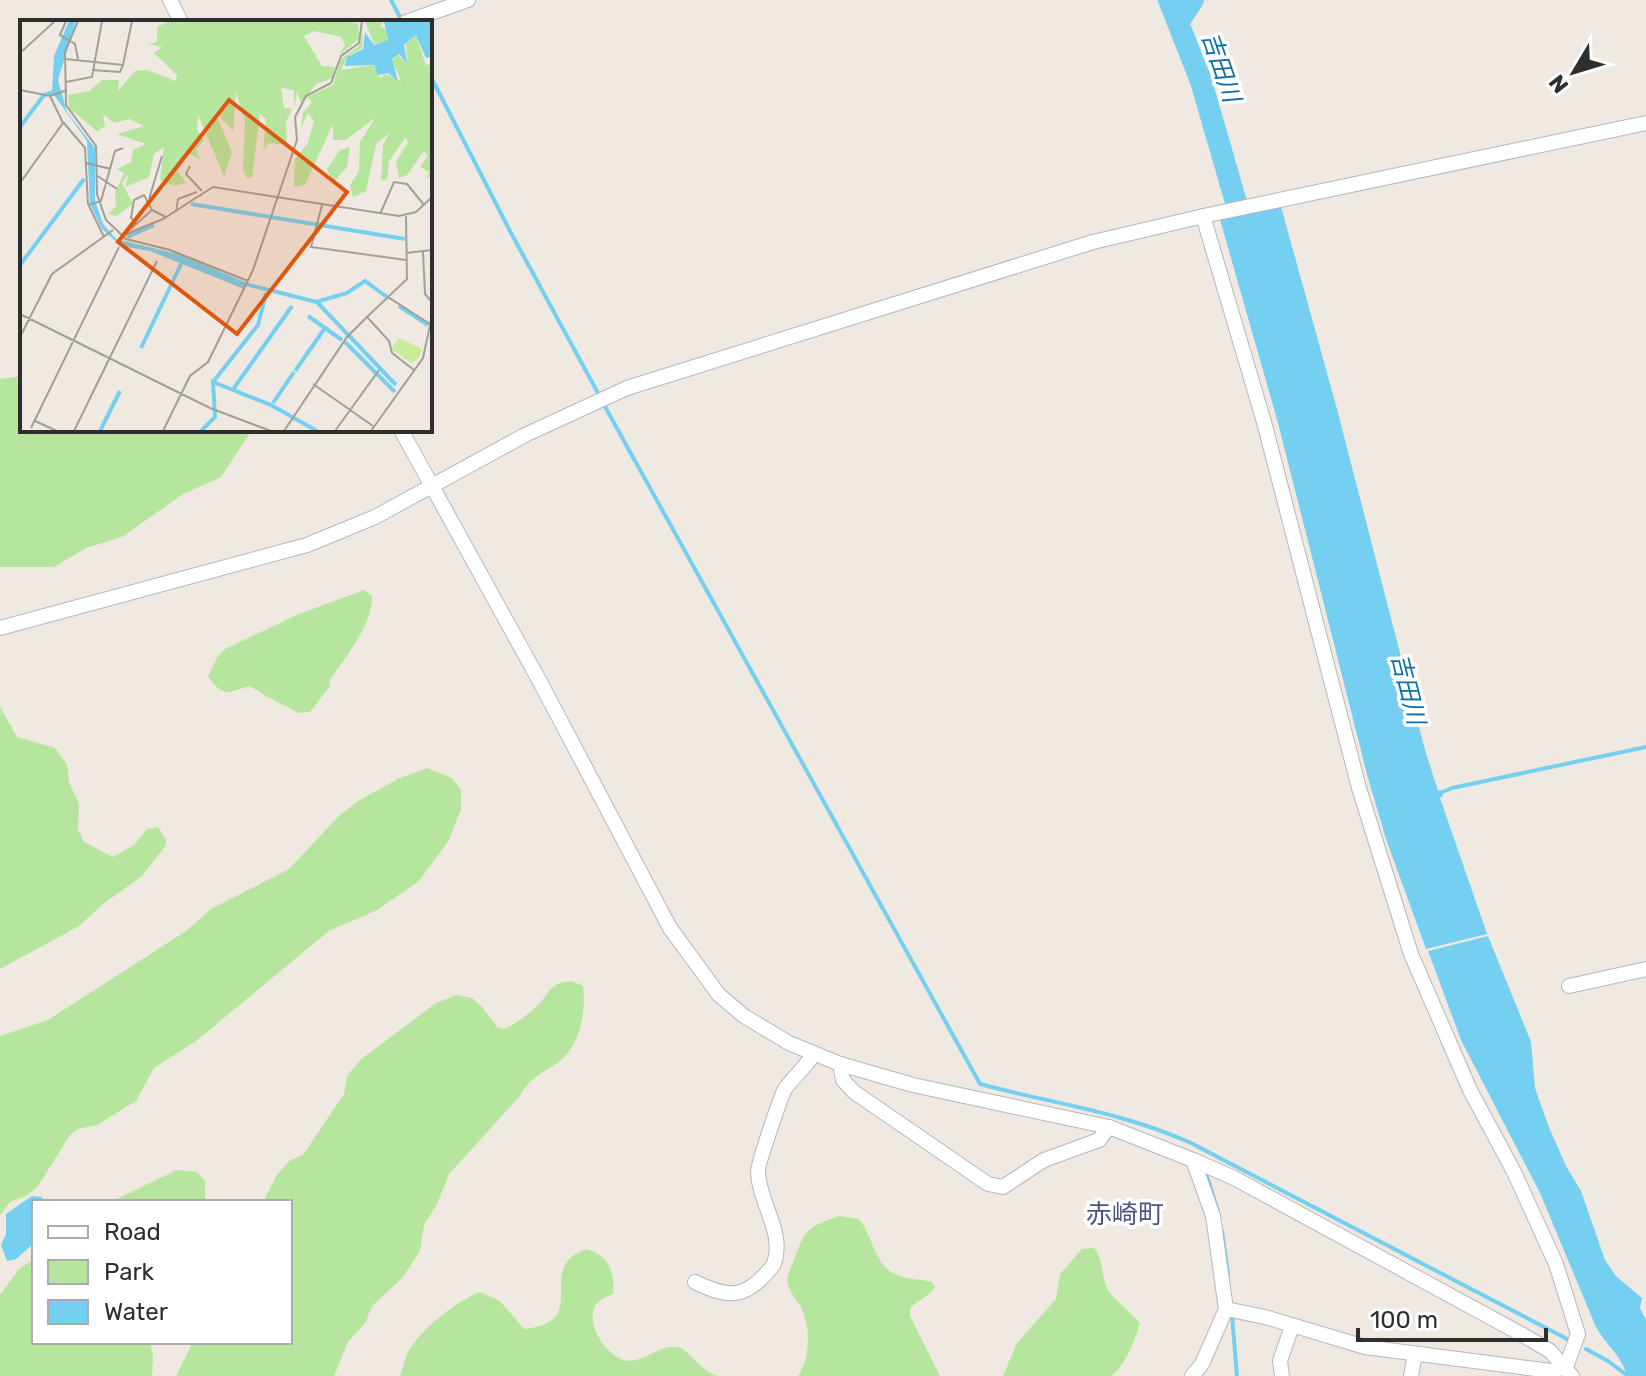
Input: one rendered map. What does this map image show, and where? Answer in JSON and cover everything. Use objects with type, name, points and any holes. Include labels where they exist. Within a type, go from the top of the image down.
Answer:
[{"type":"street","points":[[170,0],[180,20]]},
{"type":"street","points":[[412,20],[468,0]]},
{"type":"street","points":[[0,628],[307,545],[375,517],[525,435],[627,388],[1093,242],[1646,123]]},
{"type":"street","points":[[1205,216],[1264,422],[1359,788],[1411,954],[1470,1090],[1514,1172],[1556,1264],[1578,1334],[1569,1372]]},
{"type":"street","points":[[402,432],[539,680],[670,928],[719,995],[744,1016],[813,1055],[840,1064],[913,1085],[1109,1127],[1193,1160],[1234,1178],[1523,1335],[1550,1351],[1569,1372]]},
{"type":"street","points":[[1569,986],[1646,969]]},
{"type":"street","points":[[695,1282],[719,1293],[733,1295],[758,1281],[774,1264],[775,1239],[758,1175],[759,1161],[782,1095],[813,1055]]},
{"type":"street","points":[[840,1064],[843,1080],[854,1092],[988,1184],[1003,1187],[1044,1160],[1099,1140],[1109,1127]]},
{"type":"street","points":[[1192,1376],[1232,1310],[1213,1216],[1193,1160]]},
{"type":"street","points":[[1232,1310],[1365,1347],[1569,1372]]},
{"type":"street","points":[[1282,1376],[1280,1361],[1292,1326]]},
{"type":"street","points":[[1411,1376],[1415,1354]]},
{"type":"green space","points":[[20,376],[20,432],[251,432],[221,477],[183,494],[122,537],[86,548],[54,567],[0,567],[0,379]]},
{"type":"green space","points":[[364,590],[372,596],[368,618],[330,680],[330,686],[310,712],[299,713],[250,686],[223,691],[208,676],[225,649],[299,614]]},
{"type":"green space","points":[[0,707],[17,737],[55,748],[67,765],[69,782],[79,804],[78,829],[84,842],[113,857],[134,845],[147,829],[158,827],[166,845],[142,876],[79,926],[0,969]]},
{"type":"green space","points":[[427,768],[452,778],[461,790],[461,809],[449,840],[419,881],[377,910],[329,931],[196,1041],[154,1068],[136,1101],[97,1125],[78,1129],[70,1135],[38,1186],[26,1196],[10,1202],[0,1215],[0,1036],[48,1020],[186,931],[211,909],[289,869],[339,816],[358,801],[398,779]]},
{"type":"green space","points":[[572,981],[583,986],[583,1015],[574,1044],[562,1059],[529,1083],[449,1174],[437,1204],[424,1225],[420,1251],[402,1278],[372,1306],[365,1323],[348,1342],[334,1376],[176,1376],[192,1344],[292,1344],[292,1200],[264,1200],[277,1175],[289,1161],[303,1155],[344,1094],[347,1076],[360,1060],[436,1003],[457,995],[472,998],[497,1027],[505,1029],[533,1009],[554,986]]},
{"type":"green space","points":[[177,1170],[197,1172],[205,1181],[205,1200],[114,1200]]},
{"type":"green space","points":[[839,1216],[859,1219],[879,1259],[891,1272],[932,1282],[935,1287],[910,1308],[910,1316],[940,1376],[798,1376],[807,1350],[808,1331],[804,1313],[789,1287],[788,1275],[801,1242],[809,1231]]},
{"type":"green space","points":[[1094,1248],[1108,1290],[1140,1323],[1121,1366],[1111,1376],[1003,1376],[1017,1343],[1056,1299],[1060,1274],[1082,1249]]},
{"type":"green space","points":[[586,1249],[605,1260],[613,1279],[613,1294],[597,1303],[593,1320],[600,1339],[613,1354],[629,1361],[664,1348],[677,1347],[717,1376],[400,1376],[408,1352],[421,1334],[450,1309],[480,1292],[500,1301],[524,1329],[545,1324],[556,1316],[560,1306],[563,1269],[571,1258]]},
{"type":"green space","points":[[32,1260],[32,1344],[150,1344],[152,1376],[0,1376],[0,1295],[19,1269]]},
{"type":"water","points":[[1280,203],[1425,750],[1487,934],[1426,949],[1386,839],[1368,778],[1278,423],[1219,216]]},
{"type":"water","points":[[1488,936],[1531,1042],[1535,1088],[1548,1125],[1581,1191],[1605,1260],[1616,1276],[1642,1298],[1640,1308],[1646,1320],[1646,1376],[1627,1376],[1621,1362],[1596,1327],[1540,1193],[1461,1040],[1428,951]]},
{"type":"water","points":[[32,1196],[44,1200],[32,1200],[32,1245],[16,1259],[7,1261],[1,1245],[6,1234],[6,1214]]},
{"type":"waterway","points":[[391,0],[401,19]]},
{"type":"waterway","name":"吉田川","points":[[1169,0],[1201,81],[1244,230]]},
{"type":"waterway","points":[[1179,21],[1193,0]]},
{"type":"waterway","points":[[432,79],[599,395]]},
{"type":"waterway","points":[[603,403],[980,1084],[1138,1123],[1191,1143],[1569,1340]]},
{"type":"waterway","points":[[1438,794],[1452,788],[1646,747]]},
{"type":"waterway","points":[[1205,1170],[1218,1211]]},
{"type":"waterway","points":[[1222,1231],[1228,1274]]},
{"type":"waterway","points":[[1232,1315],[1237,1376]]},
{"type":"waterway","points":[[1586,1349],[1628,1376]]},
{"type":"district","name":"赤崎町","points":[[1125,1214]]}]
